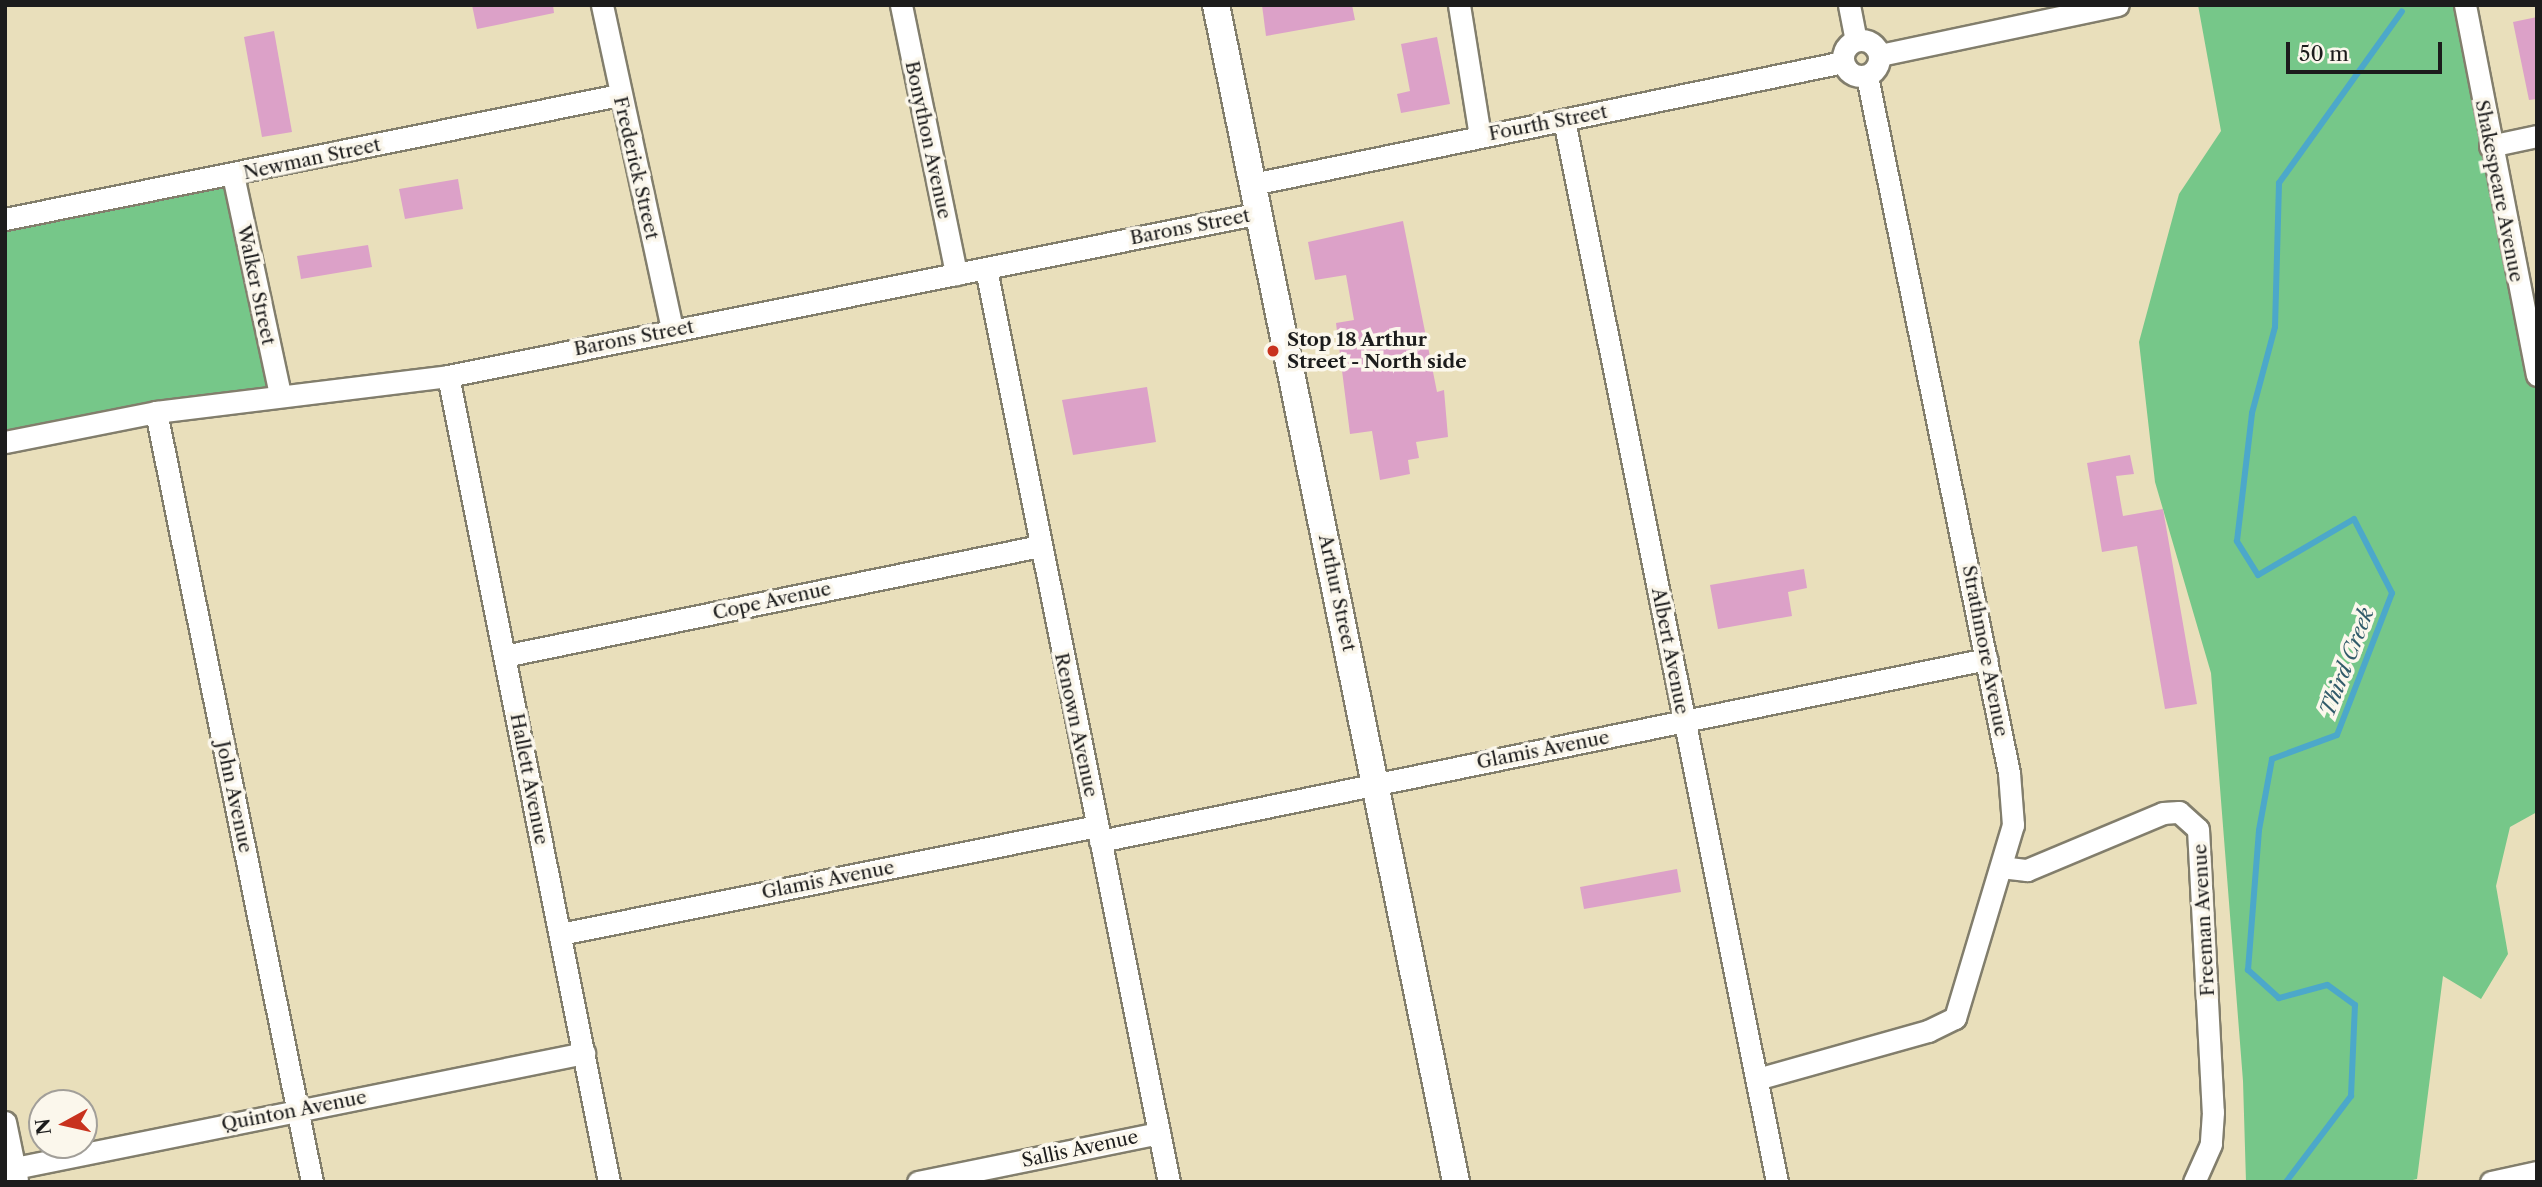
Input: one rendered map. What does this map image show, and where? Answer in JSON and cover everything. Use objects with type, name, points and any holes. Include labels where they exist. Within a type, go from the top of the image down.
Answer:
[{"type":"street","name":"Frederick Street","points":[[601,5],[672,330]]},
{"type":"street","name":"Bonython Avenue","points":[[901,5],[956,274]]},
{"type":"street","name":"Arthur Street","points":[[1216,5],[1456,1182]]},
{"type":"street","points":[[1459,5],[1480,136]]},
{"type":"street","points":[[1849,5],[1856,40]]},
{"type":"street","points":[[1880,55],[2118,5]]},
{"type":"street","name":"Shakespeare Avenue","points":[[2465,5],[2490,146],[2537,375]]},
{"type":"street","points":[[1856,40],[1873,43],[1880,55],[1877,70],[1867,76],[1850,73],[1843,62],[1846,47],[1856,40]]},
{"type":"street","name":"Fourth Street","points":[[1253,184],[1843,62]]},
{"type":"street","name":"Strathmore Avenue","points":[[1757,1080],[1950,1022],[1961,1006],[2001,867],[2015,803],[1867,76]]},
{"type":"street","name":"Newman Street","points":[[5,219],[619,95]]},
{"type":"street","name":"Albert Avenue","points":[[1564,120],[1777,1182]]},
{"type":"street","points":[[2490,146],[2537,136]]},
{"type":"street","name":"Walker Street","points":[[233,175],[280,395]]},
{"type":"street","name":"Barons Street","points":[[5,442],[156,412],[449,376],[1259,214]]},
{"type":"street","name":"Renown Avenue","points":[[986,269],[1169,1182]]},
{"type":"street","name":"Hallett Avenue","points":[[449,376],[609,1182]]},
{"type":"street","name":"John Avenue","points":[[156,412],[312,1182]]},
{"type":"street","name":"Cope Avenue","points":[[504,656],[1040,546]]},
{"type":"street","name":"Glamis Avenue","points":[[560,934],[1684,723],[1987,659]]},
{"type":"street","name":"Freeman Avenue","points":[[2001,867],[2027,870],[2163,813],[2179,811],[2198,829],[2213,1112],[2211,1144],[2194,1182]]},
{"type":"street","name":"Quinton Avenue","points":[[12,1174],[298,1111],[584,1053]]},
{"type":"street","points":[[5,1122],[12,1174]]},
{"type":"street","name":"Sallis Avenue","points":[[918,1182],[1159,1133]]},
{"type":"street","points":[[2491,1182],[2537,1172]]},
{"type":"green space","points":[[2198,5],[2465,5],[2537,375],[2537,812],[2510,827],[2496,886],[2508,954],[2481,999],[2443,976],[2417,1179],[2404,1182],[2246,1182],[2243,1081],[2211,673],[2155,482],[2139,342],[2179,194],[2221,131]]},
{"type":"green space","points":[[233,175],[280,395],[5,442],[5,219]]},
{"type":"building","points":[[472,5],[553,5],[554,13],[477,29]]},
{"type":"building","points":[[1262,5],[1352,5],[1355,20],[1266,36]]},
{"type":"building","points":[[2537,17],[2537,99],[2529,100],[2513,22]]},
{"type":"building","points":[[274,31],[292,132],[262,137],[244,37]]},
{"type":"building","points":[[1437,37],[1450,104],[1401,113],[1397,94],[1410,91],[1401,44]]},
{"type":"building","points":[[458,179],[463,209],[405,219],[399,189]]},
{"type":"building","points":[[1403,221],[1437,392],[1444,390],[1448,437],[1416,442],[1419,458],[1408,460],[1410,474],[1380,480],[1372,431],[1350,434],[1336,323],[1354,320],[1346,275],[1315,280],[1308,242]]},
{"type":"building","points":[[368,245],[372,267],[301,279],[297,256]]},
{"type":"building","points":[[1147,387],[1156,442],[1073,455],[1062,400]]},
{"type":"building","points":[[2130,455],[2134,474],[2116,476],[2123,516],[2163,509],[2197,704],[2165,709],[2137,546],[2102,552],[2087,463]]},
{"type":"building","points":[[1804,569],[1807,588],[1788,592],[1792,616],[1718,629],[1710,585]]},
{"type":"building","points":[[1677,869],[1681,892],[1584,909],[1580,887]]},
{"type":"waterway","name":"Third Creek","points":[[2286,1182],[2351,1096],[2355,1005],[2327,985],[2279,998],[2248,970],[2259,830],[2272,759],[2337,735],[2392,593],[2354,519],[2258,575],[2237,541],[2252,413],[2275,327],[2279,183],[2402,11]]},
{"type":"place","name":"Stop 18 Arthur Street - North side","points":[[1273,351]]}]
